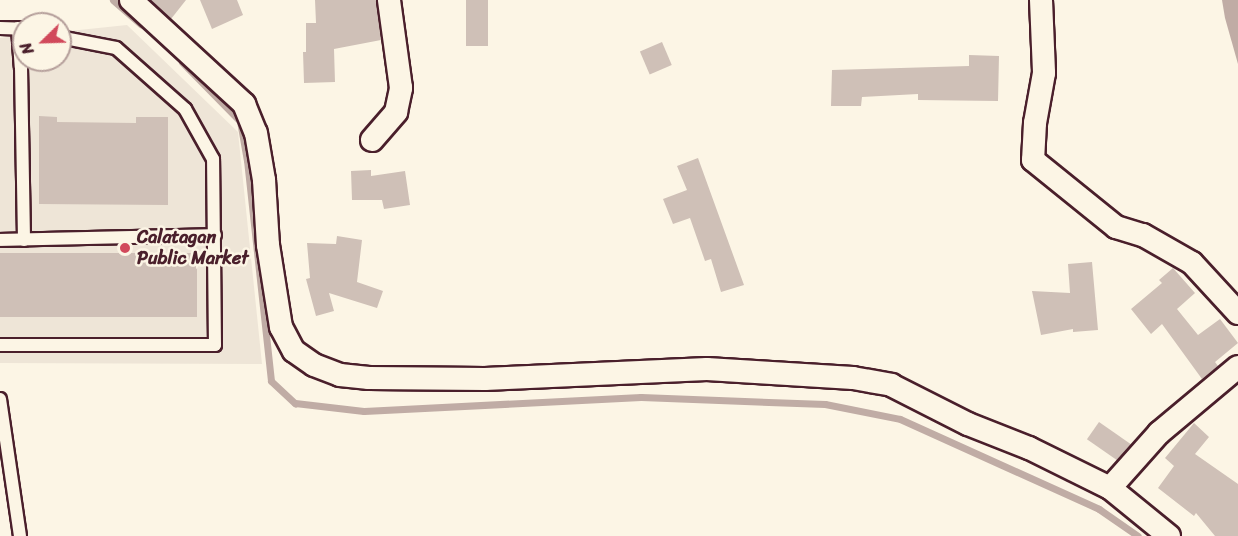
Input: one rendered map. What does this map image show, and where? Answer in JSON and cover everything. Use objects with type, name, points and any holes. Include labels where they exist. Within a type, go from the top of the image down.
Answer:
[{"type":"street","points":[[131,0],[244,104],[256,133],[264,180],[268,245],[281,327],[294,351],[314,366],[340,375],[369,378],[485,379],[706,369],[853,378],[891,385],[968,424],[1029,448],[1110,488],[1169,536]]},
{"type":"street","points":[[372,140],[396,112],[400,88],[389,0]]},
{"type":"street","points":[[1041,0],[1044,73],[1035,123],[1033,160],[1116,227],[1143,236],[1192,262],[1238,313]]},
{"type":"street","points":[[1110,488],[1159,434],[1238,367]]},
{"type":"lane","points":[[0,345],[215,345],[213,159],[185,109],[116,48],[72,39]]},
{"type":"lane","points":[[21,72],[24,240]]},
{"type":"lane","points":[[0,240],[215,235]]},
{"type":"lane","points":[[0,399],[20,536]]},
{"type":"shaded area","points":[[1222,0],[1238,0],[1238,64],[1225,18]]},
{"type":"shaded area","name":"Calatagan Public Market","points":[[127,25],[238,132],[262,364],[0,363],[0,38],[12,36],[12,72],[72,72],[72,31]]},
{"type":"building","points":[[151,0],[186,0],[171,19]]},
{"type":"building","points":[[200,0],[237,0],[243,15],[212,29]]},
{"type":"building","points":[[315,0],[376,0],[381,40],[334,49],[335,82],[304,83],[303,52],[306,52],[306,23],[316,23]]},
{"type":"building","points":[[466,0],[488,0],[488,46],[466,46]]},
{"type":"building","points":[[662,42],[672,65],[650,74],[640,51]]},
{"type":"building","points":[[969,55],[999,56],[998,101],[918,100],[918,94],[862,97],[861,106],[831,106],[832,70],[969,66]]},
{"type":"building","points":[[39,116],[57,117],[57,122],[136,123],[136,117],[168,117],[168,205],[39,204]]},
{"type":"building","points":[[698,158],[744,285],[721,292],[711,259],[705,261],[690,218],[673,224],[663,199],[687,190],[677,166]]},
{"type":"building","points":[[371,170],[371,176],[405,171],[410,205],[384,209],[382,200],[352,200],[351,171]]},
{"type":"building","points":[[337,236],[362,240],[357,282],[383,291],[377,308],[329,293],[334,311],[316,316],[306,279],[310,278],[307,243],[336,244]]},
{"type":"building","points":[[0,253],[197,253],[197,317],[0,317]]},
{"type":"building","points":[[1092,262],[1098,330],[1073,332],[1073,329],[1041,335],[1032,291],[1070,293],[1068,264]]},
{"type":"building","points":[[1173,268],[1195,293],[1177,309],[1198,335],[1220,319],[1238,343],[1215,362],[1218,366],[1202,379],[1162,324],[1151,334],[1131,309],[1162,283],[1159,280]]},
{"type":"building","points":[[1099,422],[1131,444],[1119,462],[1087,439]]},
{"type":"building","points":[[1194,423],[1209,437],[1195,454],[1238,484],[1238,536],[1215,536],[1196,513],[1194,516],[1158,488],[1174,466],[1165,458]]},
{"type":"waterway","points":[[113,0],[141,24]]},
{"type":"waterway","points":[[182,62],[240,121],[247,160],[271,381],[295,403],[364,411],[641,397],[825,404],[900,419],[1099,509],[1138,536]]},
{"type":"place","name":"Calatagan Public Market","points":[[125,248]]}]
